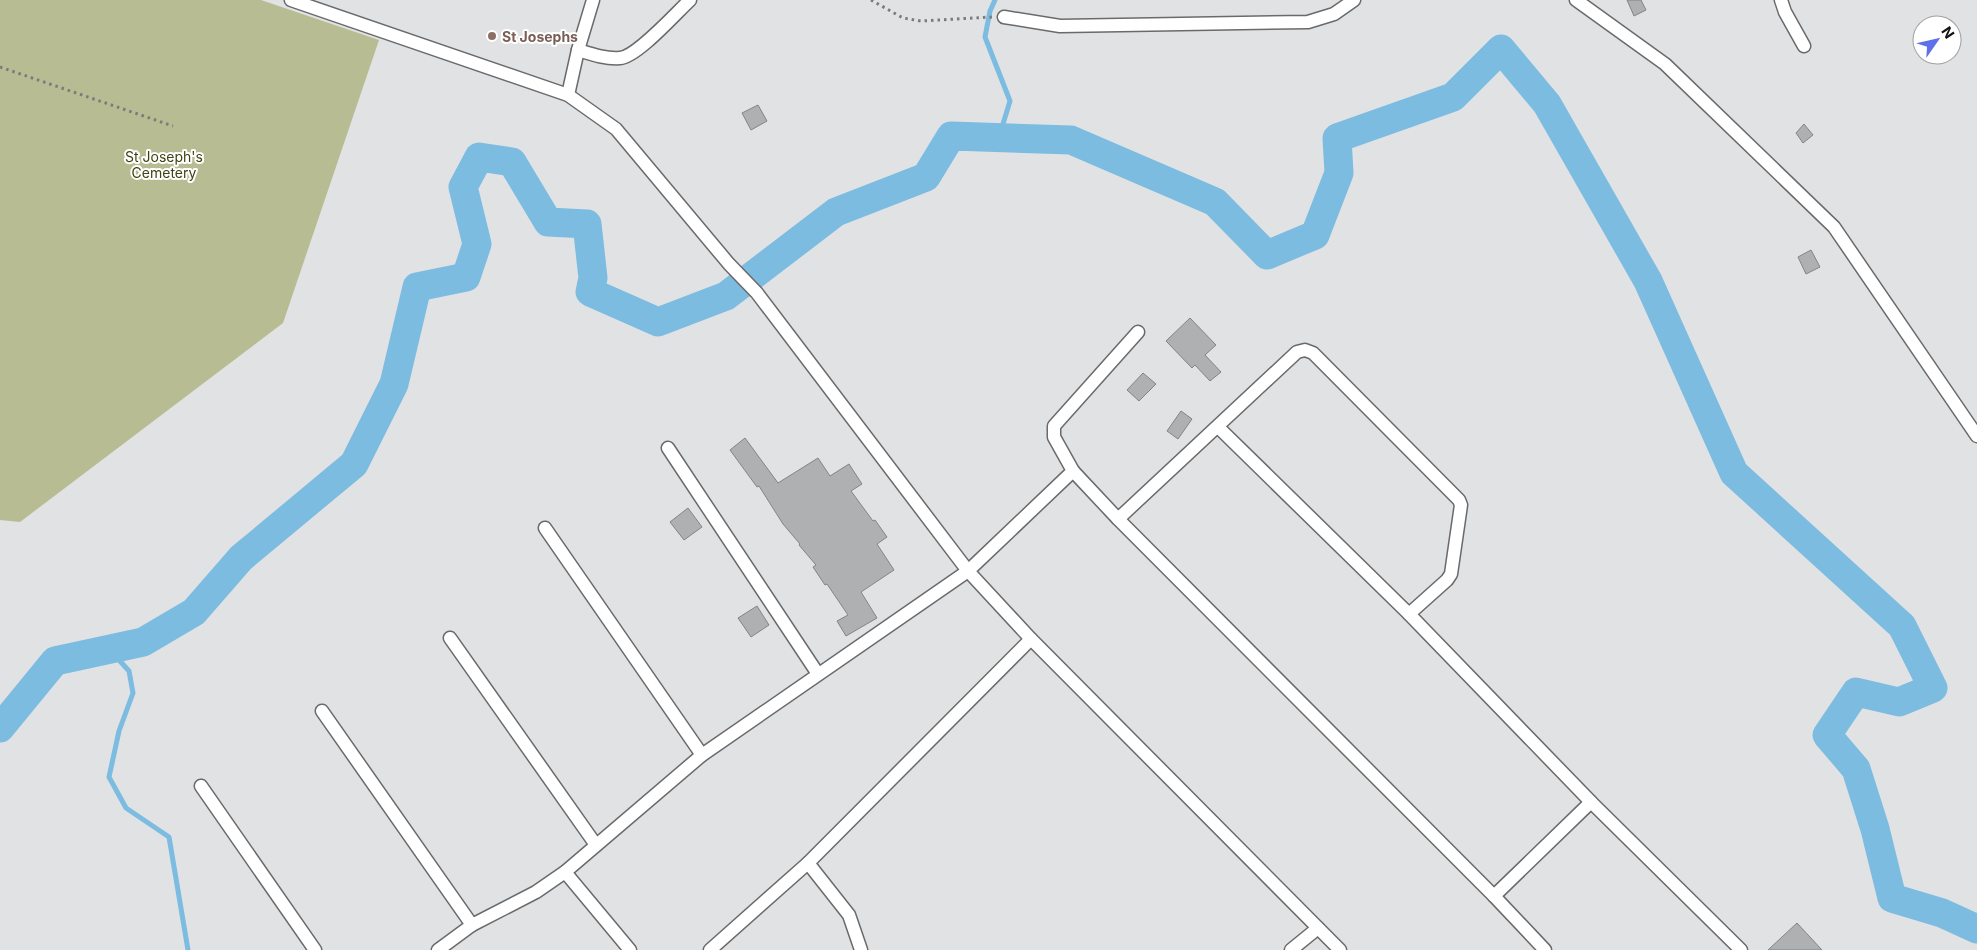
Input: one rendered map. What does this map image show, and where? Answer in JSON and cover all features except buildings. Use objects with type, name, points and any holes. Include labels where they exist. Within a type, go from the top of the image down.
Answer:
[{"type":"street","points":[[291,0],[568,94],[616,130],[757,293],[968,571],[1031,639],[1340,950]]},
{"type":"street","points":[[568,94],[578,50],[593,0]]},
{"type":"street","points":[[578,50],[602,57],[621,58],[636,52],[690,0]]},
{"type":"street","points":[[1004,17],[1060,26],[1308,22],[1334,14],[1354,0]]},
{"type":"street","points":[[1576,0],[1665,64],[1834,227],[1977,436]]},
{"type":"street","points":[[1781,0],[1785,12],[1804,46]]},
{"type":"street","points":[[1138,332],[1054,426],[1052,433],[1073,471],[1118,519],[1494,896],[1545,950]]},
{"type":"street","points":[[1118,519],[1297,352],[1305,350],[1313,353],[1459,500],[1461,505],[1451,574],[1447,580],[1409,614]]},
{"type":"street","points":[[1218,427],[1409,614],[1591,802],[1741,950]]},
{"type":"street","points":[[668,448],[818,674]]},
{"type":"street","points":[[438,950],[472,925],[536,892],[565,872],[702,755],[968,571],[1073,471]]},
{"type":"street","points":[[545,528],[702,755]]},
{"type":"street","points":[[450,638],[596,845]]},
{"type":"street","points":[[710,950],[808,863],[1031,639]]},
{"type":"street","points":[[322,711],[472,925]]},
{"type":"street","points":[[201,786],[315,950]]},
{"type":"street","points":[[1494,896],[1591,802]]},
{"type":"street","points":[[808,863],[849,915],[861,950]]},
{"type":"street","points":[[565,872],[630,950]]},
{"type":"street","points":[[1291,950],[1318,928]]},
{"type":"path","points":[[871,0],[903,18],[921,21],[983,17]]},
{"type":"path","points":[[0,67],[174,126]]},
{"type":"green space","name":"St Joseph's Cemetery","points":[[0,0],[261,0],[379,40],[283,323],[20,522],[0,520]]},
{"type":"waterway","points":[[995,0],[990,11],[985,37],[1010,101],[999,137]]},
{"type":"waterway","points":[[0,728],[55,661],[143,642],[194,612],[241,558],[354,464],[394,384],[417,287],[466,277],[477,244],[463,187],[479,157],[512,162],[548,222],[587,224],[593,278],[590,292],[658,322],[726,296],[836,212],[926,177],[951,136],[1071,140],[1215,202],[1267,255],[1315,235],[1339,173],[1337,138],[1453,97],[1501,49],[1547,104],[1648,281],[1734,473],[1902,626],[1933,688],[1899,702],[1856,692],[1827,735],[1856,769],[1875,829],[1892,898],[1942,913],[1977,929]]},
{"type":"waterway","points":[[109,649],[129,671],[133,693],[119,731],[109,777],[126,808],[169,837],[188,950]]},
{"type":"place","name":"St Josephs","points":[[492,36]]}]
